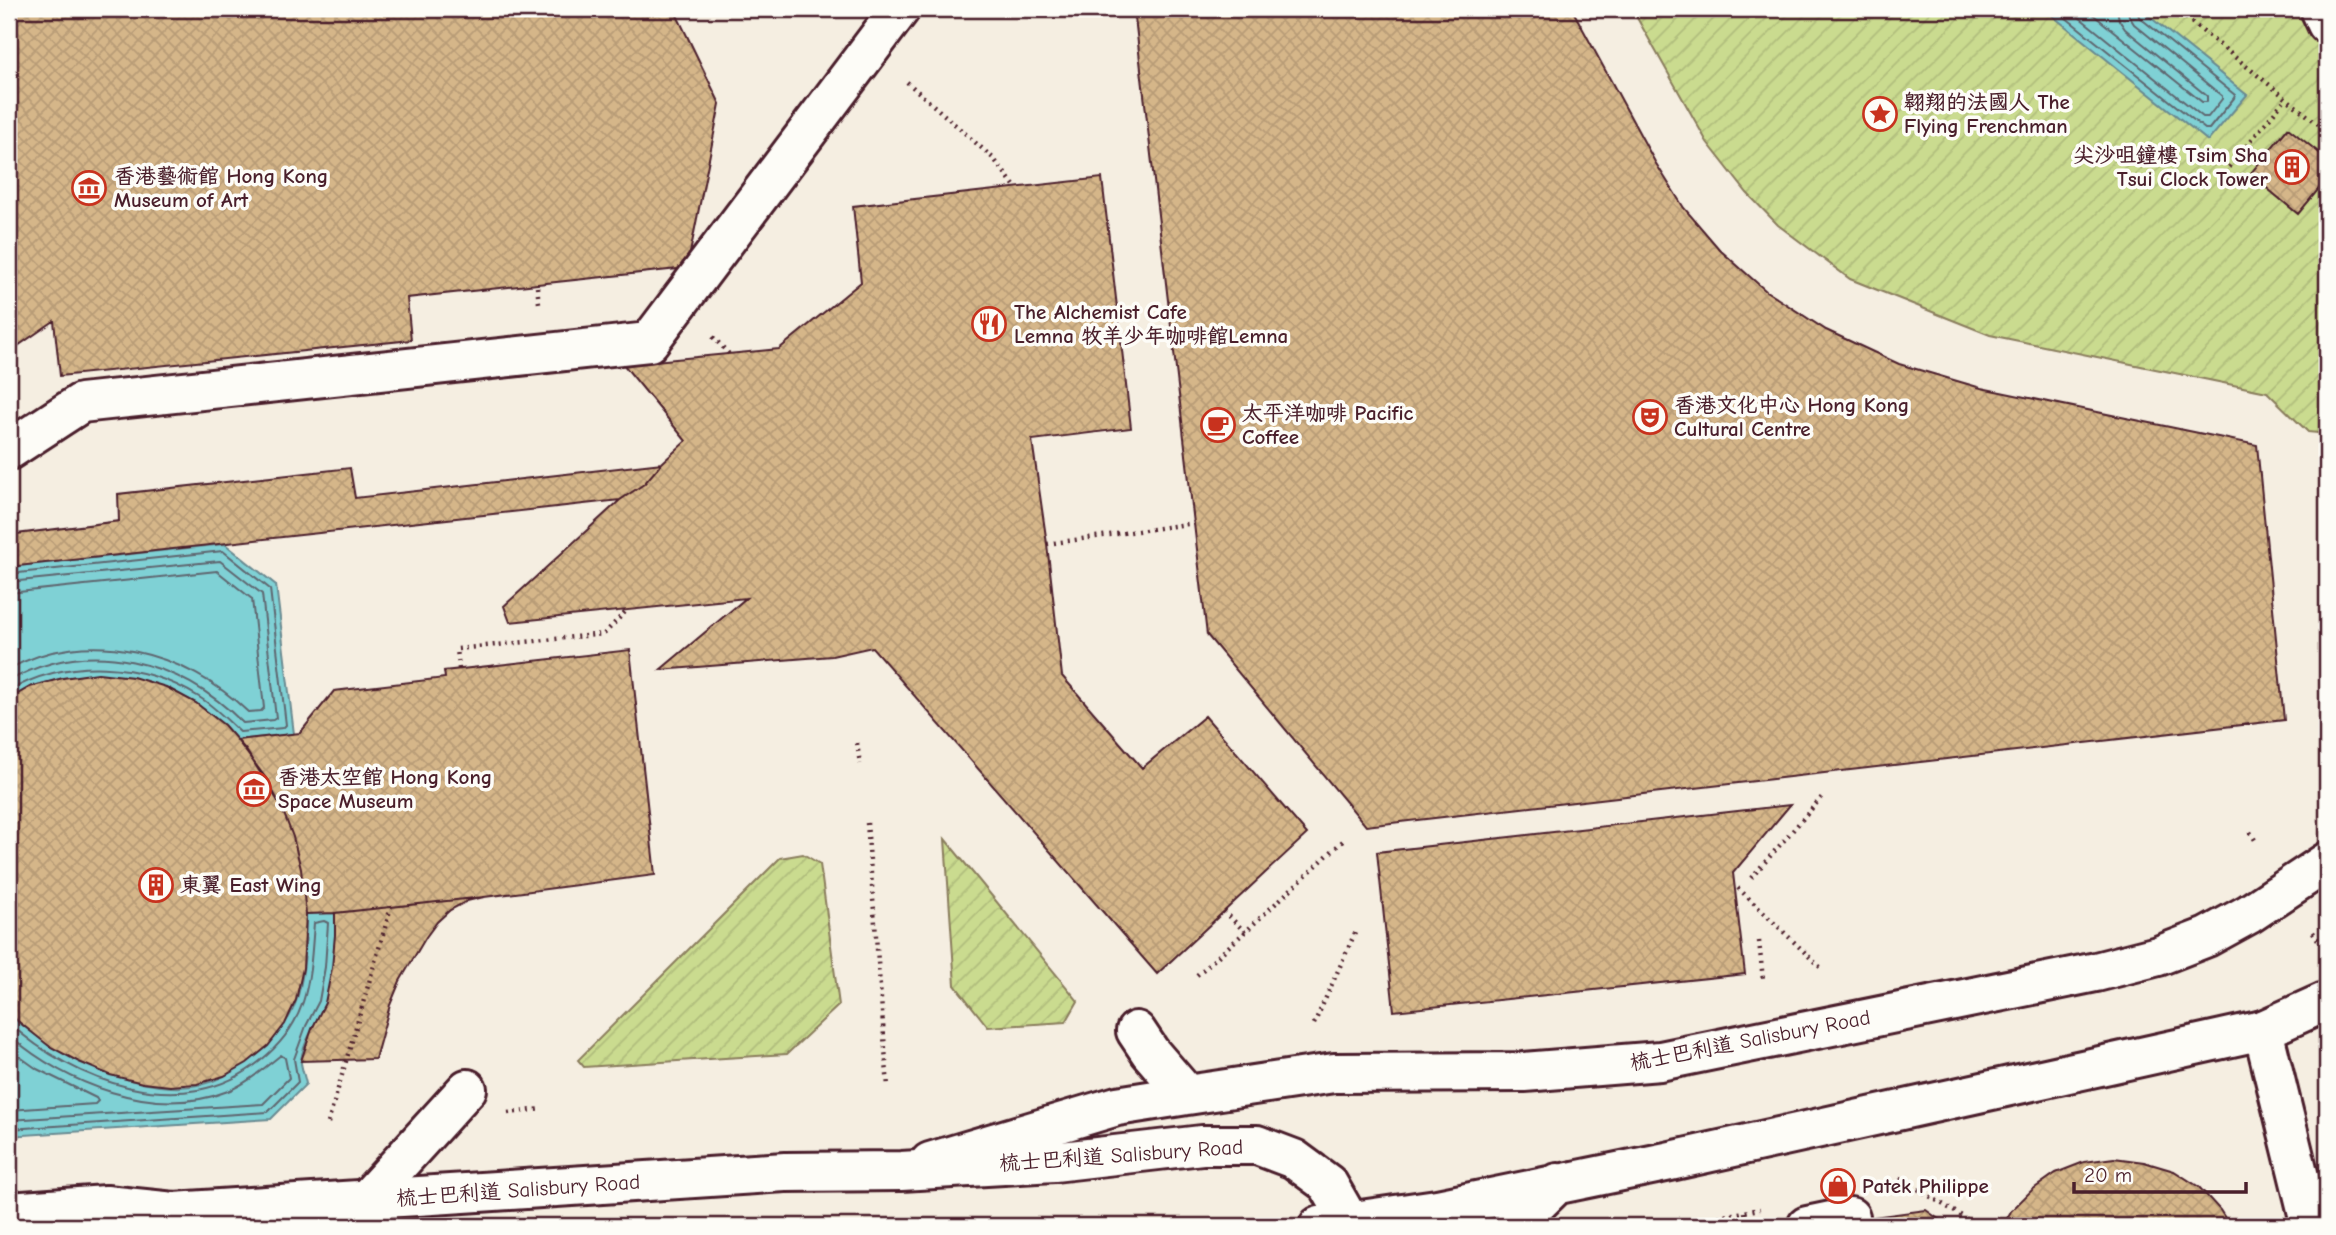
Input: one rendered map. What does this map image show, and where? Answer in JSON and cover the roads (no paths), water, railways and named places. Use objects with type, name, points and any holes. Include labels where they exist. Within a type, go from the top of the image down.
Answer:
[{"type":"street","points":[[9,450],[81,403],[649,342],[901,9]]},
{"type":"street","points":[[2320,9],[2327,24]]},
{"type":"street","name":"梳士巴利道 Salisbury Road","points":[[901,1171],[1117,1107],[1186,1094],[1334,1073],[1524,1072],[1660,1061],[2096,972],[2158,956],[2207,937],[2258,908],[2327,862]]},
{"type":"street","name":"梳士巴利道 Salisbury Road","points":[[9,1212],[106,1205],[174,1212],[785,1172],[901,1171],[1055,1162],[1202,1145],[1257,1145],[1294,1159],[1328,1184],[1341,1225],[1437,1209],[1666,1162],[2263,1030],[2327,1001]]},
{"type":"street","points":[[2263,1030],[2311,1226]]},
{"type":"street","points":[[1136,1031],[1186,1094]]},
{"type":"street","points":[[366,1200],[467,1089]]},
{"type":"street","points":[[1514,1226],[1558,1183]]},
{"type":"street","points":[[1807,1226],[1850,1217],[1851,1226]]},
{"type":"water","points":[[2044,9],[2140,9],[2247,95],[2208,141]]},
{"type":"water","points":[[225,544],[276,585],[294,734],[237,740],[224,725],[196,703],[166,687],[98,674],[63,678],[30,687],[9,699],[9,567]]},
{"type":"water","points":[[335,913],[334,957],[329,990],[302,1055],[306,1084],[271,1119],[9,1136],[9,1014],[53,1046],[110,1074],[141,1083],[171,1087],[199,1085],[228,1074],[282,1027],[292,1012],[300,985],[305,956],[306,914]]},
{"type":"place","name":"翱翔的法國人 The Flying Frenchman","points":[[1880,114]]},
{"type":"place","name":"尖沙咀鐘樓 Tsim Sha Tsui Clock Tower","points":[[2292,167]]},
{"type":"place","name":"香港藝術館 Hong Kong Museum of Art","points":[[89,188]]},
{"type":"place","name":"The Alchemist Cafe Lemna 牧羊少年咖啡館Lemna","points":[[989,324]]},
{"type":"place","name":"香港文化中心 Hong Kong Cultural Centre","points":[[1650,417]]},
{"type":"place","name":"太平洋咖啡 Pacific Coffee","points":[[1218,425]]},
{"type":"place","name":"香港太空館 Hong Kong Space Museum","points":[[254,789]]},
{"type":"place","name":"東翼 East Wing","points":[[156,885]]},
{"type":"place","name":"Patek Philippe","points":[[1838,1186]]}]
